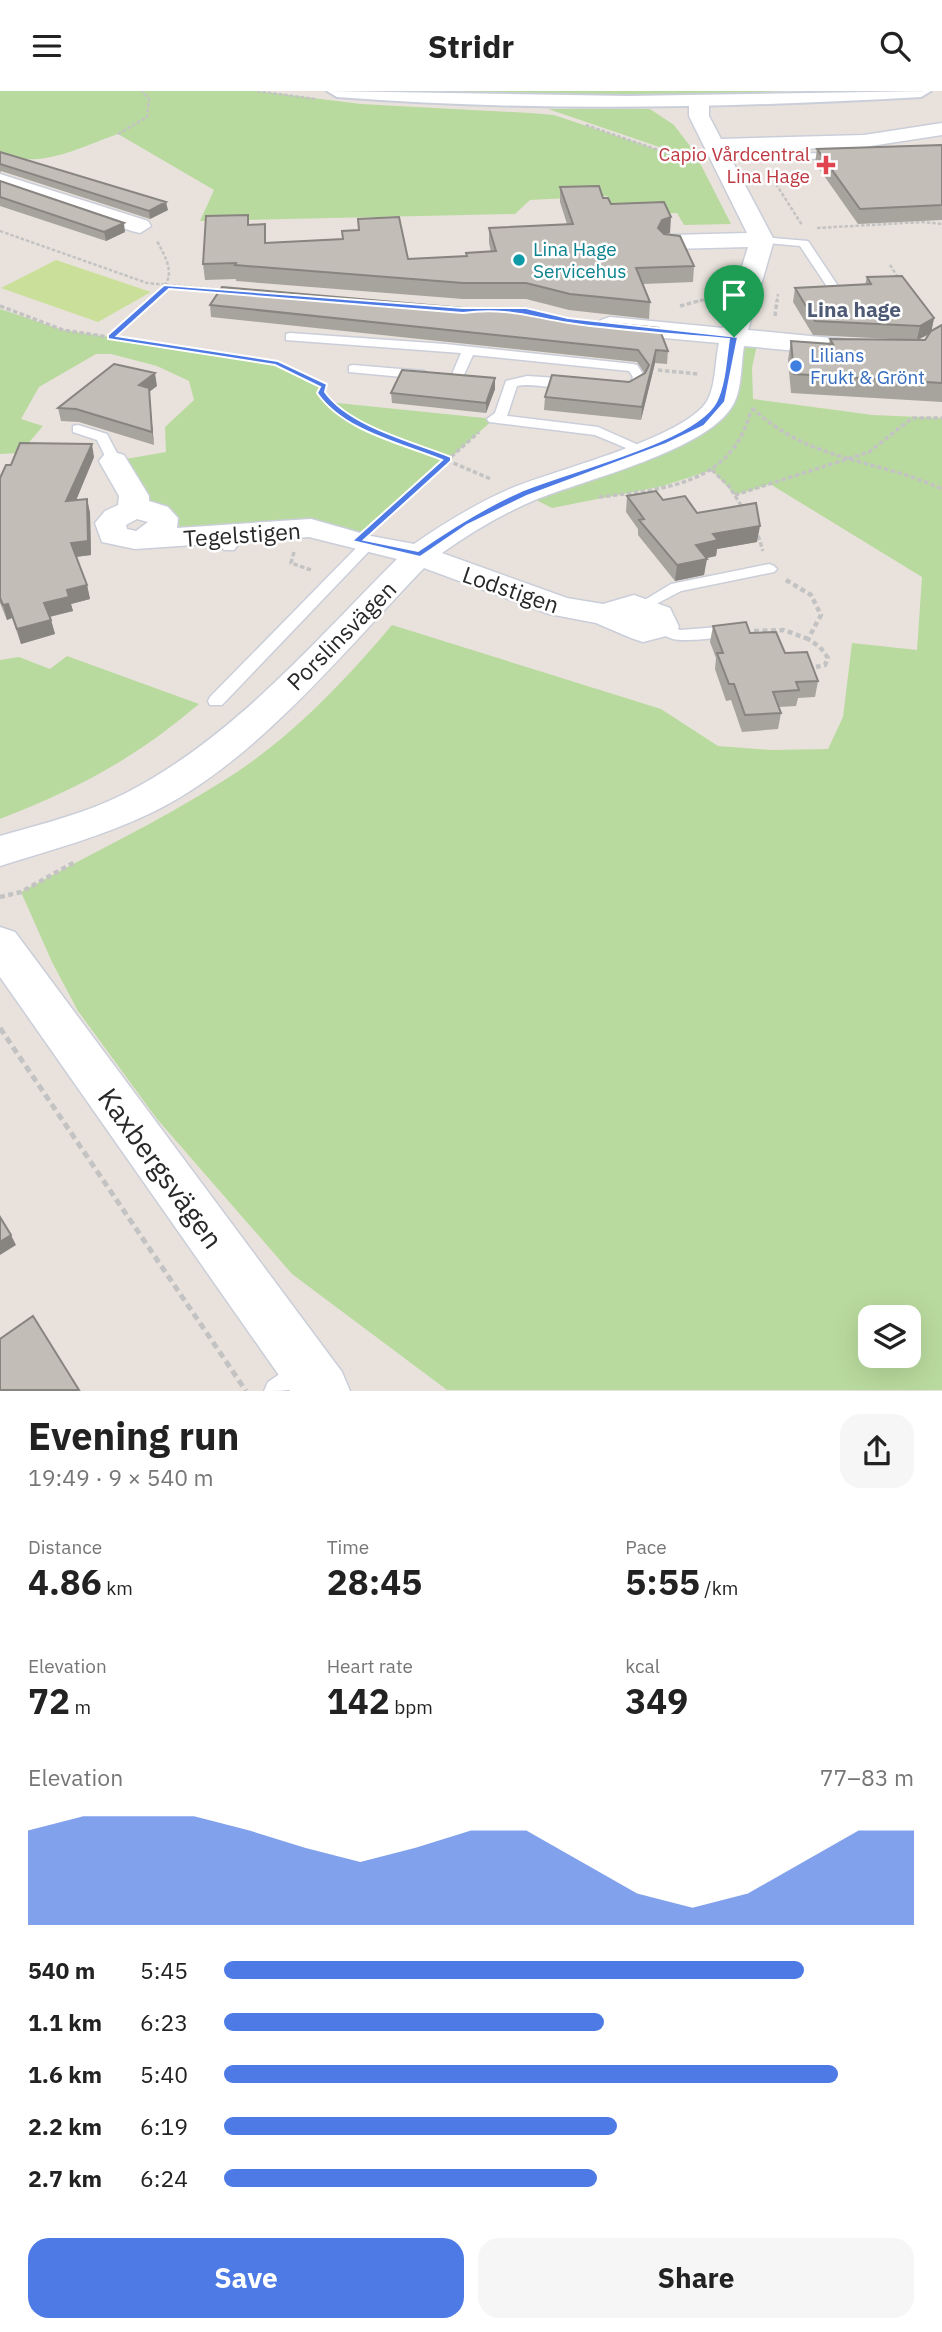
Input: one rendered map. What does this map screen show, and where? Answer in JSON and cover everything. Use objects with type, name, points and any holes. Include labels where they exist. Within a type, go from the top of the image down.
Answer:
[{"type":"street","points":[[337,91],[521,101],[699,101],[921,91]]},
{"type":"street","points":[[699,101],[699,116],[707,152],[762,240]]},
{"type":"street","points":[[707,152],[940,132]]},
{"type":"street","points":[[0,180],[140,226]]},
{"type":"street","points":[[671,242],[762,240]]},
{"type":"street","name":"Porslinsvägen","points":[[0,851],[72,830],[139,803],[202,765],[258,719],[420,554],[464,523],[524,494],[643,450],[701,424],[721,402],[734,337],[762,240]]},
{"type":"street","points":[[581,322],[867,348]]},
{"type":"street","name":"Tegelstigen","points":[[114,461],[134,496],[134,510],[114,518],[110,523],[110,532],[126,540],[235,539],[289,529],[311,528],[362,543],[420,554]]},
{"type":"street","name":"Lodstigen","points":[[420,554],[448,568],[561,607],[604,614],[627,606],[652,617]]},
{"type":"street","name":"Kaxbergsvägen","points":[[0,944],[302,1383]]},
{"type":"lane","points":[[792,144],[801,156],[846,157]]},
{"type":"lane","points":[[762,240],[804,243],[838,295]]},
{"type":"lane","points":[[290,337],[633,368],[639,377],[632,388],[535,380],[505,384],[501,415],[494,419]]},
{"type":"lane","points":[[353,369],[461,379],[468,352]]},
{"type":"lane","points":[[494,419],[598,431],[643,450]]},
{"type":"lane","points":[[78,429],[102,437],[114,461]]},
{"type":"lane","points":[[216,701],[335,577],[362,543]]},
{"type":"lane","points":[[741,631],[677,635],[652,617],[676,586],[769,569]]},
{"type":"path","points":[[118,134],[147,117],[149,99],[142,91]]},
{"type":"path","points":[[585,124],[670,154],[707,152]]},
{"type":"path","points":[[776,184],[805,229]]},
{"type":"path","points":[[111,337],[167,287],[171,277],[169,263],[153,235],[140,226]]},
{"type":"path","points":[[0,232],[147,283],[167,287],[225,290]]},
{"type":"path","points":[[890,265],[905,288]]},
{"type":"path","points":[[0,306],[63,330],[278,363],[324,386],[321,393],[347,418],[448,459],[524,494]]},
{"type":"path","points":[[633,368],[727,377]]},
{"type":"path","points":[[596,497],[663,486],[712,470],[728,459],[741,443],[751,408],[768,427],[792,443],[918,476],[942,489]]},
{"type":"path","points":[[735,495],[843,458],[869,452],[912,418],[942,418]]},
{"type":"path","points":[[362,543],[448,459],[494,419]]},
{"type":"path","points":[[712,470],[735,495],[748,516]]},
{"type":"path","points":[[753,525],[769,569],[811,595],[821,615],[808,639]]},
{"type":"path","points":[[289,529],[295,555],[291,563],[335,577]]},
{"type":"path","points":[[741,631],[783,630],[808,639],[820,647],[828,658],[825,665],[816,667]]},
{"type":"path","points":[[0,897],[21,892]]},
{"type":"path","points":[[0,1028],[246,1391]]},
{"type":"green space","points":[[0,91],[257,91],[361,104],[554,115],[670,154],[698,159],[731,224],[684,225],[677,213],[617,215],[607,196],[530,200],[515,214],[200,221],[214,190],[118,134],[44,158],[14,157],[0,152]]},
{"type":"green space","points":[[412,91],[787,91],[600,95]]},
{"type":"green space","points":[[548,109],[650,109],[674,125],[696,154],[671,151]]},
{"type":"green space","points":[[56,260],[151,292],[98,322],[1,288]]},
{"type":"green space","points":[[0,309],[63,330],[278,363],[325,386],[321,393],[328,402],[494,419],[356,541],[334,534],[160,531],[114,461],[166,452],[165,427],[194,400],[189,381],[157,366],[111,354],[96,354],[39,387],[21,419],[43,426],[20,453],[0,454]]},
{"type":"green space","points":[[758,340],[752,368],[753,399],[873,415],[942,418],[942,1390],[447,1390],[292,1274],[157,1119],[78,1011],[52,962],[21,892],[173,810],[247,765],[314,710],[392,625],[661,709],[718,746],[772,750],[828,749],[843,717],[852,643],[917,650],[922,577],[770,484],[735,495],[712,470],[663,486],[552,508],[524,494],[701,424],[731,346]]},
{"type":"green space","points":[[67,656],[199,704],[152,741],[105,771],[0,819],[0,660],[19,657],[50,669]]},
{"type":"building","points":[[942,145],[942,205],[860,209],[817,149]]},
{"type":"building","points":[[0,152],[166,202],[149,211],[0,164]]},
{"type":"building","points":[[0,181],[124,223],[104,232],[0,197]]},
{"type":"building","points":[[599,186],[603,198],[608,198],[611,204],[664,202],[671,217],[662,220],[658,228],[664,234],[680,236],[694,266],[636,268],[650,302],[570,294],[526,283],[463,283],[235,265],[236,263],[203,264],[206,216],[248,215],[248,225],[265,224],[265,243],[343,239],[342,231],[359,230],[358,219],[399,217],[408,259],[467,256],[466,253],[496,251],[489,228],[573,224],[560,187]]},
{"type":"building","points":[[902,276],[934,318],[920,326],[815,321],[795,288],[871,284],[867,277]]},
{"type":"building","points":[[222,287],[463,308],[525,308],[568,319],[659,328],[668,351],[656,350],[642,407],[545,397],[552,375],[629,382],[645,373],[649,365],[638,350],[210,305]]},
{"type":"building","points":[[942,325],[942,383],[794,374],[791,341],[833,344],[830,339],[925,340],[931,331]]},
{"type":"building","points":[[114,364],[155,373],[139,385],[149,388],[152,432],[76,409],[58,408]]},
{"type":"building","points":[[402,370],[495,378],[486,403],[391,393]]},
{"type":"building","points":[[20,443],[92,444],[66,501],[87,499],[88,541],[71,543],[87,585],[67,590],[69,597],[44,603],[51,620],[17,629],[8,604],[3,605],[0,598],[0,478],[6,465],[11,465]]},
{"type":"building","points":[[656,491],[663,500],[685,496],[697,513],[756,503],[760,526],[713,534],[718,540],[696,545],[707,559],[677,565],[639,520],[644,519],[627,496]]},
{"type":"building","points":[[746,622],[750,633],[776,632],[785,653],[807,652],[818,681],[796,682],[799,690],[773,692],[781,713],[745,715],[734,684],[729,684],[717,653],[723,653],[713,626]]},
{"type":"building","points":[[0,1217],[11,1235],[0,1242]]},
{"type":"building","points":[[33,1316],[79,1390],[0,1390],[0,1339]]},
{"type":"place","name":"Capio Vårdcentral Lina Hage","points":[[826,165]]},
{"type":"place","name":"Lina Hage Servicehus","points":[[519,260]]},
{"type":"place","name":"Lilians Frukt & Grönt","points":[[796,366]]},
{"type":"district","name":"Lina hage","points":[[854,309]]},
{"type":"route","points":[[167,287],[463,310],[526,310],[568,321],[734,337],[721,402],[711,415],[692,431],[581,470],[524,494],[464,523],[420,554],[356,541],[448,459],[347,418],[321,393],[324,386],[278,363],[111,337],[167,287]]}]
